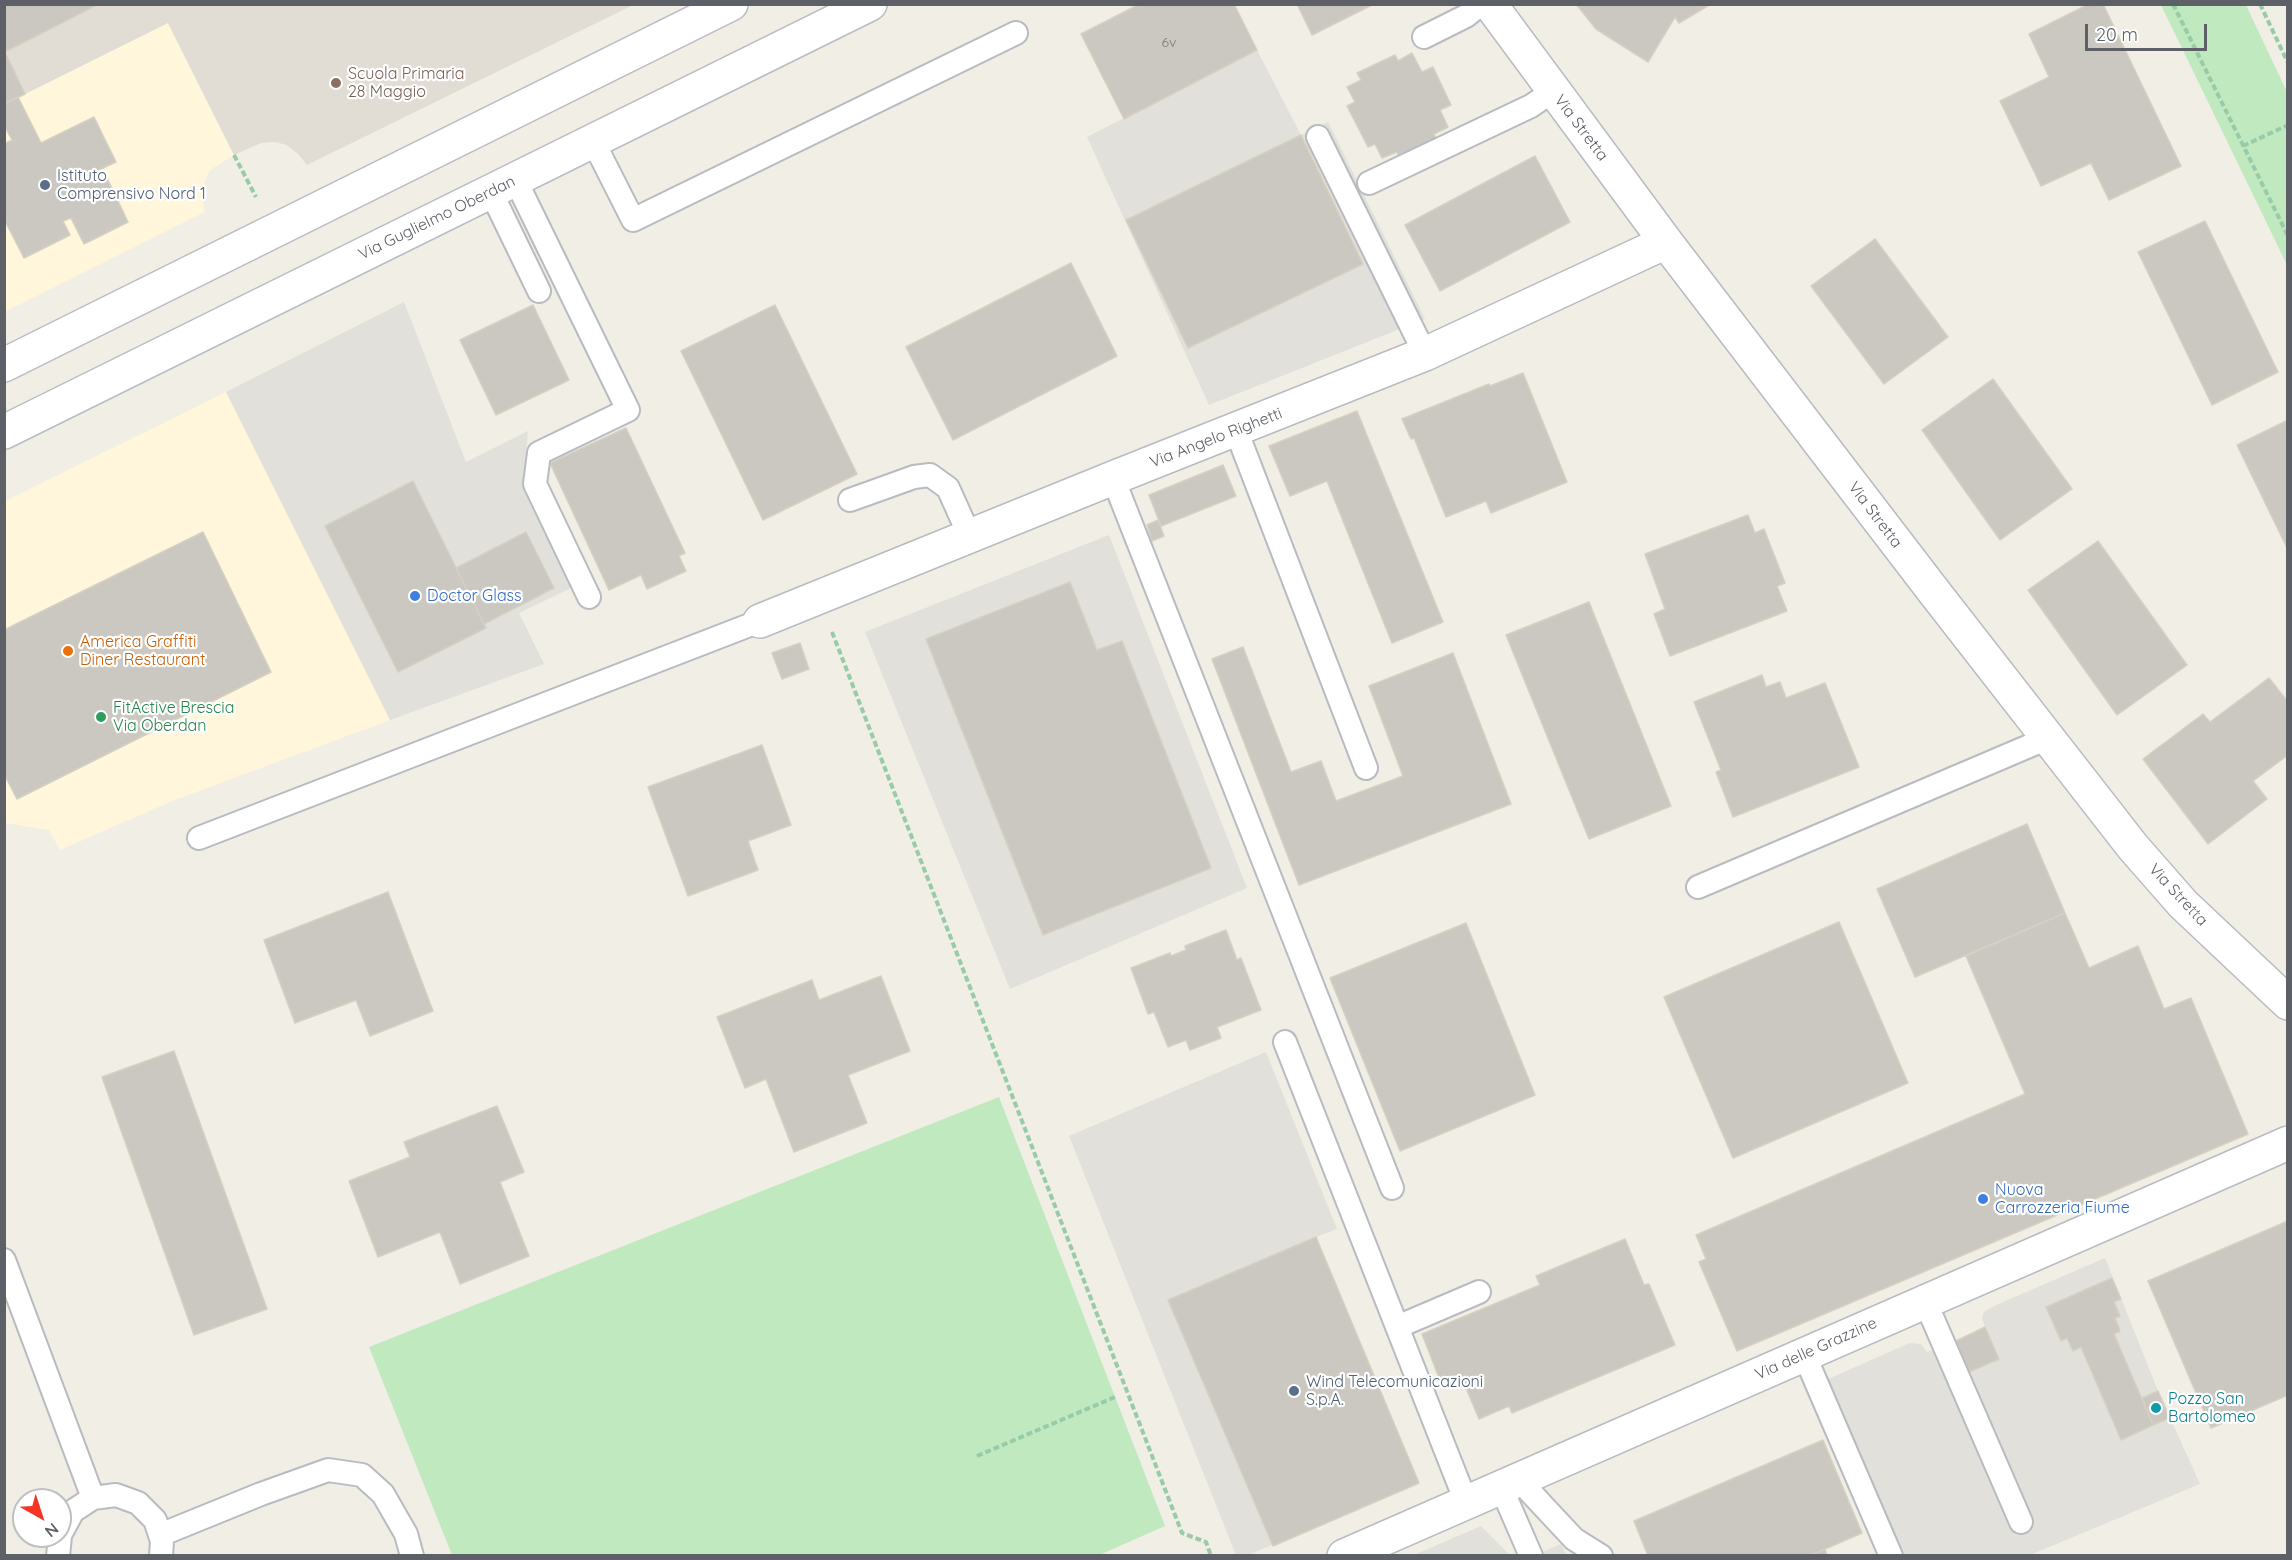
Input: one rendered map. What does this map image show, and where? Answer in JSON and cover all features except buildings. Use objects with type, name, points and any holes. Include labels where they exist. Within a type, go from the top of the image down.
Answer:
[{"type":"street","points":[[4,365],[731,4]]},
{"type":"street","name":"Via Guglielmo Oberdan","points":[[4,432],[870,4]]},
{"type":"street","name":"Via Stretta","points":[[1490,4],[1666,242],[2133,847],[2183,904],[2288,1003]]},
{"type":"street","name":"Via Angelo Righetti","points":[[760,621],[1425,354],[1666,242]]},
{"type":"street","name":"Via delle Grazzine","points":[[1364,1552],[1466,1502],[2288,1143]]},
{"type":"lane","points":[[1424,37],[1466,16],[1481,4]]},
{"type":"lane","points":[[593,141],[633,220],[1017,33]]},
{"type":"lane","points":[[1369,183],[1531,106],[1553,91]]},
{"type":"lane","points":[[1318,137],[1425,354]]},
{"type":"lane","points":[[503,185],[539,291]]},
{"type":"lane","points":[[503,185],[628,410],[539,453],[535,484],[589,597]]},
{"type":"lane","points":[[1236,430],[1366,768]]},
{"type":"lane","points":[[850,500],[914,477],[930,475],[948,488],[970,537]]},
{"type":"lane","points":[[1113,478],[1392,1188]]},
{"type":"lane","points":[[199,838],[760,621]]},
{"type":"lane","points":[[1698,887],[2048,738]]},
{"type":"lane","points":[[1285,1042],[1466,1502]]},
{"type":"lane","points":[[4,1260],[93,1498]]},
{"type":"lane","points":[[1397,1327],[1479,1293]]},
{"type":"lane","points":[[1925,1301],[2021,1522]]},
{"type":"lane","points":[[1804,1354],[1891,1556]]},
{"type":"lane","points":[[72,1513],[93,1498],[116,1495],[138,1503],[155,1520],[160,1545],[261,1494],[328,1470],[362,1475],[383,1494],[406,1534],[412,1556]]},
{"type":"lane","points":[[1510,1483],[1532,1556]]},
{"type":"lane","points":[[1510,1483],[1574,1539],[1601,1556]]},
{"type":"path","points":[[2173,4],[2288,236]]},
{"type":"path","points":[[2260,4],[2288,63]]},
{"type":"path","points":[[2243,146],[2288,125]]},
{"type":"path","points":[[234,155],[257,198]]},
{"type":"path","points":[[819,599],[1182,1533],[1206,1542],[1211,1556]]},
{"type":"path","points":[[977,1456],[1114,1397]]},
{"type":"shaded area","name":"Scuola Primaria 28 Maggio","points":[[5,5],[633,5],[307,165],[287,145],[275,142],[261,143],[234,155],[168,23],[5,104]]},
{"type":"shaded area","points":[[168,23],[234,155],[210,170],[205,180],[202,200],[205,212],[5,312],[5,104]]},
{"type":"shaded area","points":[[1257,50],[1301,135],[1328,122],[1425,319],[1209,405],[1087,137]]},
{"type":"shaded area","points":[[404,302],[466,462],[528,431],[523,488],[571,588],[519,613],[544,664],[390,720],[226,392]]},
{"type":"shaded area","points":[[226,392],[390,720],[170,802],[60,850],[49,830],[5,823],[5,501]]},
{"type":"shaded area","points":[[1109,535],[1247,888],[1010,989],[865,632]]},
{"type":"shaded area","points":[[1266,1052],[1337,1229],[1316,1237],[1419,1483],[1248,1555],[1236,1555],[1069,1136]]},
{"type":"shaded area","points":[[2105,1258],[2158,1391],[2200,1484],[2030,1555],[1903,1555],[1828,1379],[1910,1343],[1921,1344],[1927,1352],[1956,1341],[1985,1327],[1982,1318],[1984,1312],[1994,1306]]},
{"type":"shaded area","points":[[1481,1526],[1510,1555],[1414,1555]]},
{"type":"shaded area","points":[[1561,1544],[1566,1555],[1534,1556]]},
{"type":"green space","points":[[2161,5],[2246,5],[2287,92],[2287,265]]},
{"type":"green space","points":[[999,1097],[1165,1526],[1097,1556],[452,1555],[369,1347]]},
{"type":"place","name":"Scuola Primaria 28 Maggio","points":[[336,83]]},
{"type":"place","name":"Istituto Comprensivo Nord 1","points":[[45,185]]},
{"type":"place","name":"Doctor Glass","points":[[415,596]]},
{"type":"place","name":"America Graffiti Diner Restaurant","points":[[68,651]]},
{"type":"place","name":"FitActive Brescia Via Oberdan","points":[[101,717]]},
{"type":"place","name":"Nuova Carrozzeria Fiume","points":[[1983,1199]]},
{"type":"place","name":"Wind Telecomunicazioni S.p.A.","points":[[1294,1391]]},
{"type":"place","name":"Pozzo San Bartolomeo","points":[[2156,1408]]}]
